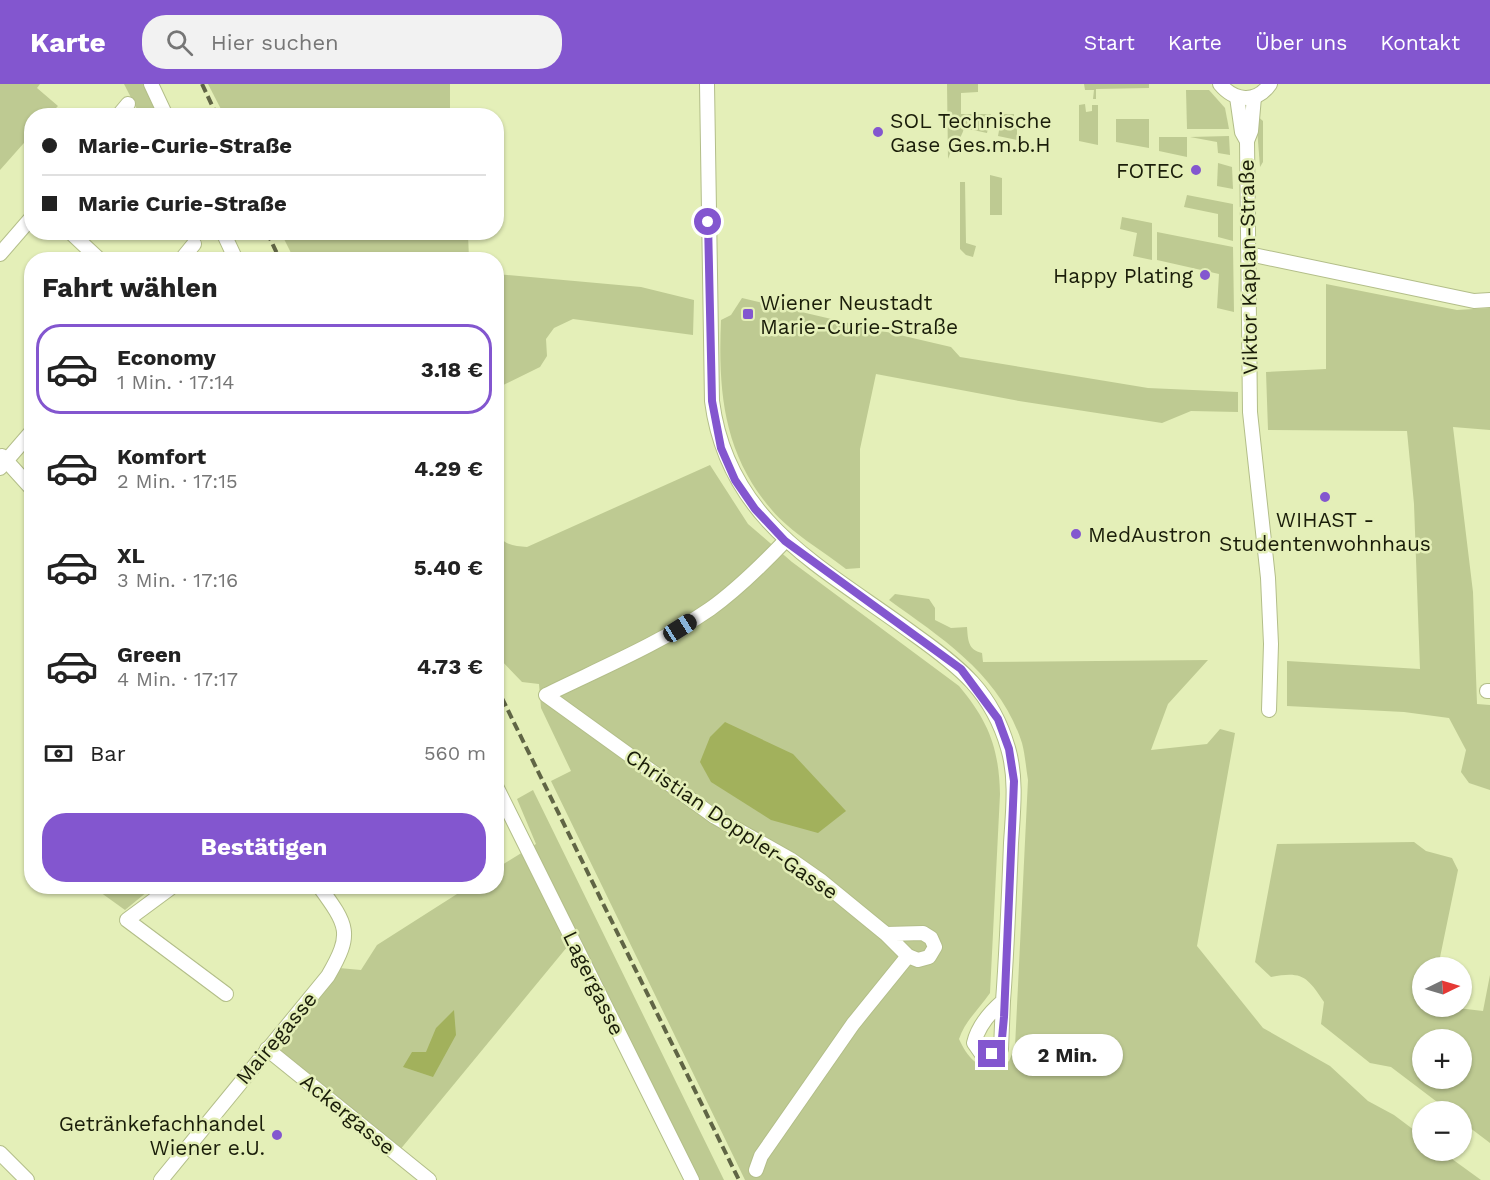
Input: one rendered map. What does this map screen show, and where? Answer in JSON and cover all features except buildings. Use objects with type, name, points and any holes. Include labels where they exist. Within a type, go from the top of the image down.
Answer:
[{"type":"street","points":[[151,84],[162,108]]},
{"type":"street","points":[[707,84],[708,308],[712,401],[721,448],[735,480],[755,509],[785,541],[961,669],[998,719],[1009,749],[1014,781],[1003,1002]]},
{"type":"street","points":[[1220,84],[1227,92],[1245,98],[1270,84]]},
{"type":"street","name":"Viktor Kaplan-Straße","points":[[1245,98],[1242,132],[1247,141],[1250,392],[1253,459],[1268,578],[1271,644],[1269,711]]},
{"type":"street","points":[[125,108],[128,104]]},
{"type":"street","points":[[0,254],[24,226]]},
{"type":"street","points":[[79,240],[91,252]]},
{"type":"street","points":[[187,252],[194,244]]},
{"type":"street","points":[[1249,254],[1474,301],[1490,300]]},
{"type":"street","points":[[24,439],[2,461],[24,482]]},
{"type":"street","name":"Christian Doppler-Gasse","points":[[785,541],[749,578],[710,609],[664,637],[546,695],[715,818],[790,859],[886,934],[908,956]]},
{"type":"street","name":"Lagergasse","points":[[504,802],[692,1180]]},
{"type":"street","points":[[162,894],[127,920],[226,994]]},
{"type":"street","name":"Mairegasse","points":[[161,1180],[328,976],[344,948],[344,926],[324,894]]},
{"type":"street","points":[[756,1170],[760,1156],[847,1033],[908,956],[918,960],[929,957],[934,947],[931,938],[923,933],[886,934]]},
{"type":"street","name":"Ackergasse","points":[[267,1048],[429,1180]]},
{"type":"street","points":[[0,1153],[27,1180]]},
{"type":"green space","points":[[0,84],[40,84],[37,88],[58,106],[56,108],[24,108],[24,143],[0,170]]},
{"type":"green space","points":[[124,84],[144,84],[156,108],[136,108]]},
{"type":"green space","points":[[208,84],[450,84],[450,108],[220,108]]},
{"type":"green space","points":[[947,84],[978,84],[978,92],[961,93],[961,114],[991,114],[987,133],[964,128],[948,159]]},
{"type":"green space","points":[[1084,84],[1149,84],[1149,88],[1096,89],[1096,99],[1093,99],[1094,90],[1085,90]]},
{"type":"green space","points":[[1186,90],[1209,90],[1225,108],[1229,129],[1187,129]]},
{"type":"green space","points":[[1085,104],[1086,112],[1092,111],[1092,105],[1098,105],[1098,145],[1079,141],[1079,105]]},
{"type":"green space","points":[[1002,114],[1014,114],[1014,118],[1017,119],[1017,140],[998,136]]},
{"type":"green space","points":[[1256,115],[1263,121],[1263,162],[1260,167]]},
{"type":"green space","points":[[1116,119],[1149,119],[1149,148],[1116,142]]},
{"type":"green space","points":[[1229,136],[1230,155],[1218,153],[1217,142],[1190,137]]},
{"type":"green space","points":[[1159,137],[1187,137],[1187,157],[1159,151]]},
{"type":"green space","points":[[1218,163],[1232,167],[1233,189],[1217,186]]},
{"type":"green space","points":[[990,175],[1002,178],[1002,215],[990,215]]},
{"type":"green space","points":[[960,182],[965,182],[966,243],[976,246],[973,257],[966,255],[960,249]]},
{"type":"green space","points":[[1187,195],[1233,204],[1233,241],[1218,237],[1218,214],[1184,207]]},
{"type":"green space","points":[[1122,217],[1152,223],[1152,260],[1133,256],[1137,233],[1120,229]]},
{"type":"green space","points":[[1157,232],[1233,247],[1234,312],[1217,308],[1219,274],[1157,260]]},
{"type":"green space","points":[[284,240],[468,240],[469,252],[290,252]]},
{"type":"green space","points":[[504,275],[641,287],[694,300],[693,335],[573,319],[554,328],[546,339],[547,356],[540,367],[504,385]]},
{"type":"green space","points":[[1326,284],[1457,310],[1490,308],[1490,430],[1453,427],[1473,592],[1477,704],[1490,705],[1490,790],[1469,783],[1461,772],[1466,750],[1449,718],[1404,712],[1287,706],[1287,661],[1420,669],[1414,504],[1407,431],[1268,430],[1266,372],[1326,369]]},
{"type":"green space","points":[[742,298],[951,347],[960,357],[1148,388],[1238,392],[1238,412],[1191,411],[1162,423],[1019,401],[876,374],[860,449],[860,568],[846,569],[797,534],[779,518],[755,488],[733,443],[723,396],[721,320],[731,315]]},
{"type":"green space","points":[[710,465],[748,524],[792,562],[959,686],[978,711],[990,736],[997,762],[1000,794],[990,993],[959,1039],[978,1064],[997,1070],[1009,1061],[1015,1047],[1028,780],[1022,743],[1000,697],[984,678],[949,644],[889,600],[895,594],[929,599],[935,608],[935,620],[951,628],[967,627],[971,647],[982,653],[983,662],[1208,660],[1168,704],[1151,750],[1207,744],[1220,729],[1235,733],[1197,946],[1263,1028],[1330,1066],[1368,1101],[1394,1115],[1412,1128],[1412,1161],[1455,1161],[1481,1180],[745,1180],[551,781],[571,771],[541,708],[539,684],[522,682],[504,663],[504,541],[527,547]]},
{"type":"green space","points":[[725,722],[793,754],[846,811],[818,833],[771,820],[711,782],[700,762],[710,737]]},
{"type":"green space","points":[[533,790],[724,1180],[691,1180],[572,941],[399,1151],[276,1057],[339,968],[361,970],[377,945],[457,894],[504,894],[504,864],[536,844],[517,799]]},
{"type":"green space","points":[[1414,842],[1426,851],[1452,858],[1458,870],[1440,957],[1412,957],[1412,1017],[1472,1017],[1472,1010],[1483,1011],[1490,975],[1490,1143],[1472,1129],[1472,1101],[1436,1101],[1420,1089],[1472,1089],[1472,1029],[1412,1029],[1412,1083],[1391,1067],[1370,1063],[1321,1024],[1324,1002],[1303,978],[1290,975],[1271,977],[1255,962],[1277,844]]},
{"type":"green space","points":[[103,894],[144,894],[125,910]]},
{"type":"green space","points":[[454,1010],[456,1035],[433,1077],[403,1067],[412,1052],[426,1052],[436,1028]]},
{"type":"railway","points":[[202,84],[213,108]]},
{"type":"railway","points":[[271,240],[276,252]]},
{"type":"railway","points":[[504,702],[739,1180]]},
{"type":"place","name":"SOL Technische Gase Ges.m.b.H","points":[[878,132]]},
{"type":"place","name":"FOTEC","points":[[1196,170]]},
{"type":"place","name":"Happy Plating","points":[[1205,275]]},
{"type":"place","name":"Wiener Neustadt Marie-Curie-Straße","points":[[748,314]]},
{"type":"place","name":"WIHAST - Studentenwohnhaus","points":[[1325,497]]},
{"type":"place","name":"MedAustron","points":[[1076,534]]},
{"type":"place","name":"Getränkefachhandel Wiener e.U.","points":[[277,1135]]},
{"type":"route","points":[[708,222],[708,308],[712,401],[721,448],[735,480],[755,509],[785,541],[961,669],[980,690],[998,719],[1009,749],[1014,781],[1004,1017],[1001,1049],[992,1054]]}]
